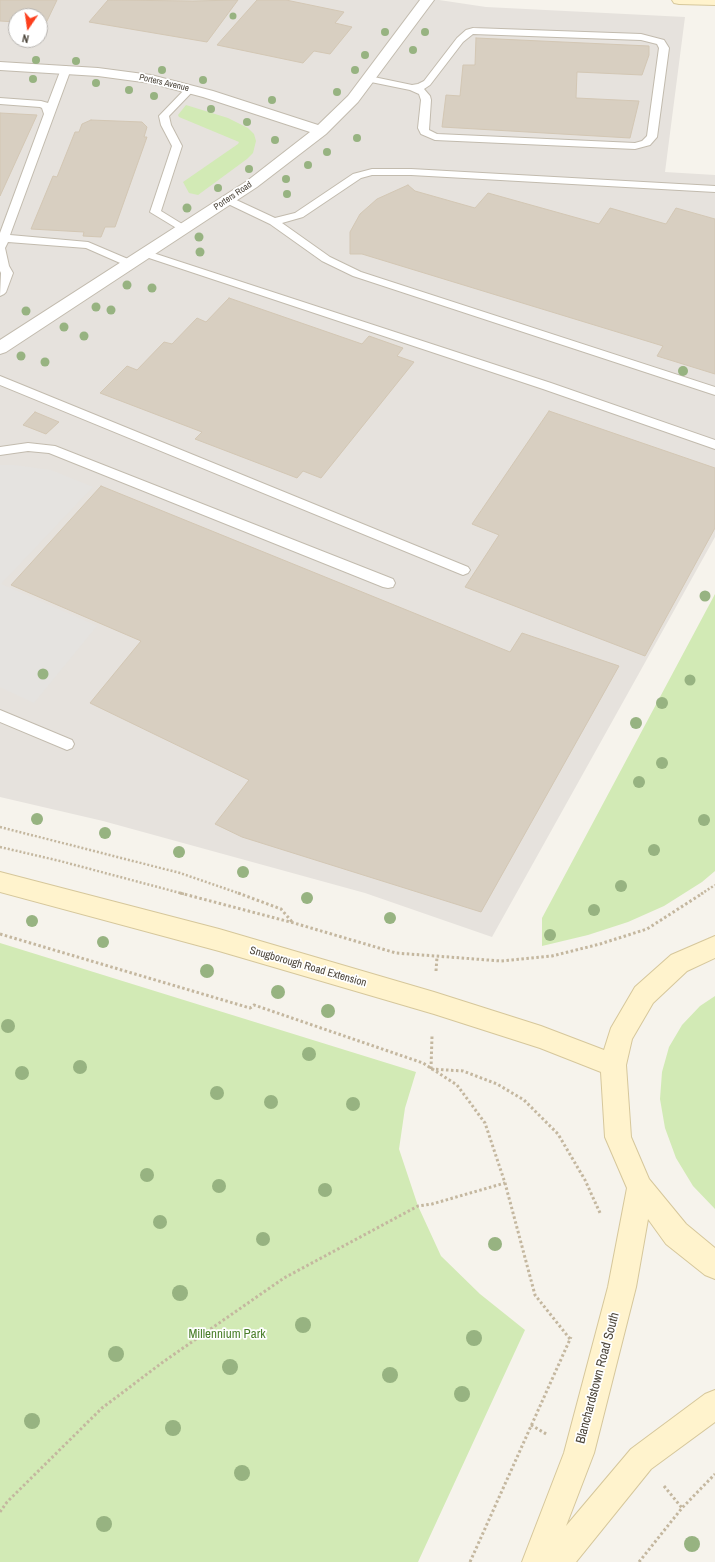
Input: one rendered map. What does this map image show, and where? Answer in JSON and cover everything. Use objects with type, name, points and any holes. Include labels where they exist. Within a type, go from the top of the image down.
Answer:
[{"type":"main road","points":[[679,0],[715,1]]},
{"type":"main road","name":"Snugborough Road Extension","points":[[0,882],[219,940],[434,1003],[541,1037],[613,1065]]},
{"type":"main road","points":[[715,947],[679,963],[644,995],[620,1036],[613,1065],[618,1137],[640,1188],[676,1234],[715,1265]]},
{"type":"main road","name":"Blanchardstown Road South","points":[[537,1562],[579,1453],[622,1287],[640,1188]]},
{"type":"main road","points":[[556,1562],[641,1458],[715,1404]]},
{"type":"street","name":"Porters Road","points":[[0,348],[147,254],[252,184],[321,131],[353,99],[427,0]]},
{"type":"street","name":"Porters Avenue","points":[[0,66],[66,69],[131,76],[190,89],[321,131]]},
{"type":"lane","points":[[369,79],[412,88],[418,90],[425,96],[423,128],[425,132],[435,137],[641,145],[649,142],[652,137],[664,48],[661,42],[641,37],[474,31],[469,32],[460,40],[427,83],[421,87],[412,88]]},
{"type":"lane","points":[[0,292],[7,273],[3,266],[1,245],[66,69]]},
{"type":"lane","points":[[183,230],[155,212],[177,146],[166,125],[164,116],[190,89]]},
{"type":"lane","points":[[0,101],[41,104],[47,106],[49,114]]},
{"type":"lane","points":[[274,222],[299,215],[357,176],[372,172],[411,172],[715,189]]},
{"type":"lane","points":[[228,200],[274,222],[326,259],[357,274],[715,391]]},
{"type":"lane","points":[[1,245],[88,245],[131,264]]},
{"type":"lane","points":[[147,254],[547,386],[715,446]]},
{"type":"lane","points":[[0,380],[463,570]]},
{"type":"lane","points":[[0,451],[28,446],[51,449],[388,583]]},
{"type":"lane","points":[[0,716],[67,744]]},
{"type":"path","points":[[0,828],[180,873],[223,887],[281,909],[294,923]]},
{"type":"path","points":[[0,848],[60,861],[294,923],[396,953],[501,960],[552,956],[600,944],[647,929],[715,885]]},
{"type":"path","points":[[0,934],[250,1008],[254,1005],[423,1063],[456,1085],[485,1123],[505,1183],[535,1295],[570,1339]]},
{"type":"path","points":[[431,1069],[463,1071],[497,1084],[524,1100],[558,1134],[585,1180],[599,1211],[600,1217]]},
{"type":"path","points":[[0,1512],[7,1502],[102,1408],[163,1362],[284,1278],[418,1206],[432,1204],[505,1183]]},
{"type":"path","points":[[470,1562],[573,1332]]},
{"type":"path","points":[[639,1562],[682,1508],[715,1474]]},
{"type":"shaded area","points":[[0,0],[439,0],[486,7],[685,17],[665,172],[715,175],[715,537],[492,937],[365,893],[103,821],[0,797]]},
{"type":"shaded area","points":[[0,465],[14,465],[51,470],[93,487],[1,584],[97,626],[34,703],[0,687]]},
{"type":"green space","points":[[186,105],[228,118],[248,128],[254,134],[256,141],[253,153],[247,159],[198,195],[189,193],[183,182],[239,142],[179,117],[178,115]]},
{"type":"green space","points":[[715,594],[715,871],[702,882],[664,906],[628,922],[588,935],[542,946],[542,918]]},
{"type":"green space","name":"Millennium Park","points":[[0,943],[416,1072],[405,1108],[399,1149],[418,1206],[441,1256],[480,1294],[525,1330],[418,1562],[0,1562]]},
{"type":"green space","points":[[715,996],[715,1209],[693,1186],[676,1158],[665,1128],[660,1099],[662,1072],[669,1047],[682,1025],[700,1006]]},
{"type":"building","points":[[0,0],[57,0],[48,19],[48,8],[8,8],[8,22],[0,21]]},
{"type":"building","points":[[108,0],[238,0],[207,42],[89,22]]},
{"type":"building","points":[[257,0],[286,0],[344,12],[335,23],[352,27],[330,54],[314,51],[303,63],[217,45]]},
{"type":"building","points":[[476,38],[649,46],[649,55],[642,75],[577,72],[576,98],[639,101],[630,138],[442,127],[446,95],[460,96],[463,65],[475,65]]},
{"type":"building","points":[[0,113],[37,115],[0,196]]},
{"type":"building","points":[[91,120],[142,122],[147,127],[144,137],[147,137],[115,227],[105,227],[101,237],[83,236],[84,232],[31,229],[53,176],[57,177],[75,132],[79,132],[82,124]]},
{"type":"building","points":[[408,185],[415,191],[475,208],[488,193],[599,224],[610,208],[666,224],[676,208],[715,219],[715,374],[657,356],[663,346],[362,254],[350,254],[350,232],[360,214],[377,199]]},
{"type":"building","points":[[229,298],[362,344],[369,336],[403,348],[397,356],[414,362],[321,478],[303,471],[297,478],[195,439],[202,432],[100,393],[127,366],[137,370],[164,342],[172,344],[197,318],[206,322]]},
{"type":"building","points":[[549,411],[715,468],[715,528],[645,656],[465,587],[499,535],[472,524]]},
{"type":"building","points":[[35,412],[59,422],[46,434],[23,425]]},
{"type":"building","points":[[101,486],[510,652],[522,633],[619,666],[481,912],[242,837],[215,824],[249,780],[90,703],[141,641],[11,585]]}]
